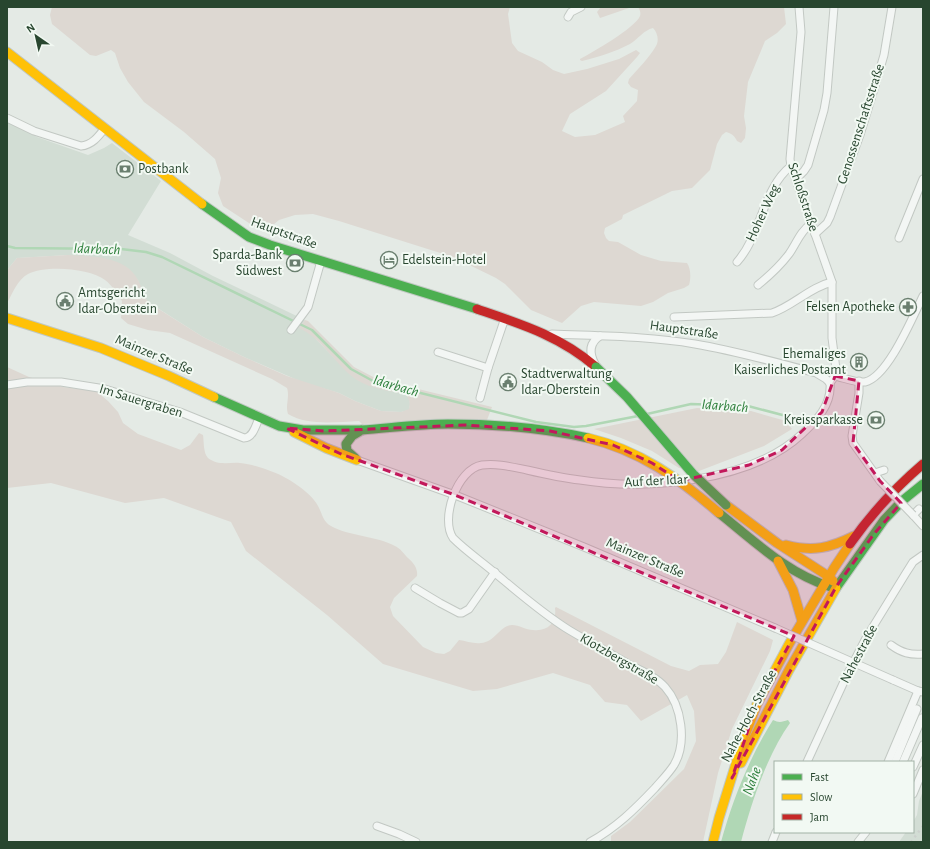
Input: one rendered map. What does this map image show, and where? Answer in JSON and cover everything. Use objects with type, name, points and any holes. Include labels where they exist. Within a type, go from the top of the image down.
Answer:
[{"type":"main road","name":"Hauptstraße","points":[[7,52],[212,212],[241,232],[260,242],[505,318],[548,334]]},
{"type":"main road","name":"Mainzer Straße","points":[[7,318],[101,348],[169,376],[259,418],[286,428]]},
{"type":"main road","points":[[548,334],[574,350],[596,367],[627,397],[693,474],[726,505],[777,543],[828,576],[836,587]]},
{"type":"main road","points":[[286,428],[307,430],[362,430],[445,424],[487,425],[550,431],[583,437],[613,445],[652,463],[684,484],[775,557],[796,571],[823,585],[836,587]]},
{"type":"main road","points":[[286,428],[326,448],[357,460]]},
{"type":"main road","points":[[357,460],[347,451],[346,444],[351,436],[362,430]]},
{"type":"main road","name":"Nahe-Hoch-Straße","points":[[732,778],[741,745],[758,703],[828,576],[856,535],[891,492],[923,464]]},
{"type":"main road","name":"Nahe-Hoch-Straße","points":[[732,778],[789,670],[836,587],[884,520],[923,484]]},
{"type":"main road","points":[[777,543],[801,549],[815,549],[830,546],[856,535]]},
{"type":"main road","points":[[775,557],[785,571],[796,593],[802,621]]},
{"type":"main road","points":[[713,842],[720,813],[732,778]]},
{"type":"street","points":[[568,16],[568,14],[573,10],[582,7]]},
{"type":"street","name":"Schloßstraße","points":[[799,7],[801,32],[790,151],[791,166],[832,282],[832,338],[836,369],[835,376]]},
{"type":"street","points":[[796,179],[804,172],[808,165],[824,110],[827,93],[834,7]]},
{"type":"street","name":"Genossenschaftsstraße","points":[[815,234],[827,223],[830,217],[860,135],[884,55],[892,7]]},
{"type":"street","points":[[7,118],[34,131],[81,146],[87,145],[94,141],[105,128]]},
{"type":"street","name":"Hoher Weg","points":[[737,262],[743,255],[759,224],[775,184],[781,175],[791,166]]},
{"type":"street","points":[[899,238],[923,179]]},
{"type":"street","points":[[915,198],[923,201]]},
{"type":"street","points":[[758,285],[782,263],[804,230],[811,224]]},
{"type":"street","points":[[292,328],[308,307],[321,261]]},
{"type":"street","points":[[674,317],[772,313],[781,310],[822,285],[832,282]]},
{"type":"street","points":[[830,383],[835,376],[865,382],[874,377],[895,352],[923,296]]},
{"type":"street","points":[[480,398],[488,368],[505,318]]},
{"type":"street","name":"Hauptstraße","points":[[548,334],[648,338],[695,344],[742,354],[816,373],[830,383]]},
{"type":"street","points":[[596,367],[591,356],[591,350],[593,343],[600,336]]},
{"type":"street","points":[[438,352],[488,368]]},
{"type":"street","points":[[860,381],[852,436],[853,443],[880,481],[923,526]]},
{"type":"street","name":"Im Sauergraben","points":[[7,385],[27,382],[61,382],[105,389],[180,412],[244,438],[250,436],[259,418]]},
{"type":"street","name":"Auf der Idar","points":[[455,495],[462,478],[480,465],[500,465],[580,480],[633,484],[676,482],[696,479],[735,469],[771,456],[799,437],[816,420],[827,404],[830,392],[830,383]]},
{"type":"street","name":"Mainzer Straße","points":[[357,460],[455,495],[577,544],[775,628],[920,692]]},
{"type":"street","points":[[875,473],[884,470]]},
{"type":"street","name":"Klotzbergstraße","points":[[455,495],[448,518],[448,528],[450,534],[460,544],[532,604],[561,625],[658,680],[671,694],[675,704],[681,732],[678,756],[674,765],[652,791],[604,838],[590,842]]},
{"type":"street","points":[[913,515],[919,509]]},
{"type":"street","name":"Nahestraße","points":[[808,761],[847,674],[866,638],[906,573],[914,562],[923,555]]},
{"type":"street","points":[[414,588],[440,604],[462,613],[469,609],[495,572]]},
{"type":"street","points":[[891,645],[904,653],[923,654]]},
{"type":"street","points":[[895,761],[920,692]]},
{"type":"street","points":[[903,761],[923,719],[915,706]]},
{"type":"street","points":[[888,761],[915,706]]},
{"type":"street","points":[[914,766],[923,745]]},
{"type":"street","points":[[914,792],[923,770]]},
{"type":"street","points":[[377,826],[416,842]]},
{"type":"street","points":[[858,842],[865,833]]},
{"type":"highlighted area","points":[[835,376],[859,381],[853,443],[880,481],[901,503],[874,534],[836,587],[732,778],[757,703],[794,636],[455,495],[341,454],[286,428],[325,431],[466,425],[550,431],[613,445],[652,463],[680,481],[749,465],[782,450],[822,412]]},
{"type":"shaded area","points":[[52,7],[510,7],[508,14],[512,43],[518,51],[542,62],[553,70],[564,74],[587,69],[619,59],[636,50],[640,53],[606,91],[570,114],[562,131],[575,137],[595,135],[625,122],[623,116],[637,101],[638,90],[631,87],[628,83],[629,79],[647,59],[657,44],[657,35],[653,28],[630,44],[600,56],[582,61],[580,59],[613,39],[637,21],[640,16],[638,7],[784,7],[786,24],[777,33],[765,41],[748,82],[744,116],[746,128],[745,138],[741,143],[737,141],[733,135],[726,132],[722,135],[717,144],[710,170],[692,188],[672,191],[623,215],[622,219],[605,228],[604,233],[609,241],[618,242],[641,255],[661,261],[687,263],[690,274],[689,285],[641,306],[594,302],[581,306],[562,323],[531,310],[505,284],[453,257],[339,221],[313,214],[295,215],[279,220],[267,230],[255,227],[223,206],[218,193],[221,178],[215,159],[184,132],[144,102],[128,82],[120,68],[115,53],[111,50],[96,56],[90,55],[52,24],[50,15]]},
{"type":"shaded area","points":[[601,7],[632,7],[600,18],[597,12]]},
{"type":"shaded area","points":[[7,122],[37,137],[88,155],[112,143],[161,181],[128,235],[170,253],[213,276],[305,320],[300,328],[309,332],[344,368],[358,380],[377,388],[405,394],[409,397],[409,410],[401,412],[381,411],[339,393],[302,382],[244,357],[203,337],[148,302],[142,294],[138,280],[68,255],[17,258],[7,270]]},
{"type":"shaded area","points":[[68,255],[97,257],[117,262],[132,272],[138,280],[149,303],[203,337],[287,376],[339,393],[381,411],[401,412],[409,409],[409,399],[405,394],[374,388],[362,383],[349,374],[315,339],[299,328],[305,320],[308,321],[354,367],[377,379],[492,407],[487,420],[362,424],[359,421],[313,422],[296,418],[288,414],[287,388],[272,379],[170,333],[148,330],[128,324],[121,318],[122,301],[110,284],[98,276],[79,270],[67,269],[45,269],[36,271],[28,274],[21,280],[7,303],[7,270],[17,258]]},
{"type":"shaded area","points":[[7,367],[29,377],[63,387],[96,391],[118,412],[123,423],[138,434],[181,450],[190,445],[199,433],[203,435],[204,450],[208,458],[220,463],[248,464],[279,474],[292,481],[310,495],[318,506],[324,520],[331,526],[346,532],[380,540],[397,547],[414,564],[417,576],[394,598],[390,607],[393,616],[423,647],[436,653],[444,654],[450,651],[459,640],[476,643],[486,642],[504,628],[512,625],[530,630],[547,628],[555,618],[556,607],[671,666],[689,671],[700,665],[718,664],[726,652],[737,622],[773,640],[770,651],[732,729],[718,773],[703,842],[611,842],[611,836],[630,822],[684,769],[696,741],[694,711],[687,695],[641,721],[627,705],[605,702],[590,685],[553,673],[497,689],[473,691],[383,664],[327,615],[246,551],[231,522],[164,498],[125,503],[51,483],[7,488]]},
{"type":"shaded area","points":[[697,408],[751,411],[786,421],[792,429],[764,446],[699,471],[679,468],[652,451],[594,429]]},
{"type":"shaded area","points":[[923,791],[923,842],[899,842],[905,833],[914,833],[914,820],[917,815],[919,801]]},
{"type":"water","name":"Nahe","points":[[773,720],[780,722],[788,720],[790,723],[767,765],[755,796],[741,842],[721,842],[742,779],[756,749]]},
{"type":"waterway","name":"Idarbach","points":[[7,246],[15,248],[121,249],[146,252],[162,257],[312,330],[351,369],[373,381],[536,422],[574,427],[638,416]]},
{"type":"waterway","name":"Idarbach","points":[[647,414],[691,404],[748,406],[790,417]]},
{"type":"railway","points":[[911,842],[923,826]]},
{"type":"traffic: fast","points":[[202,204],[249,237],[270,245],[477,309]]},
{"type":"traffic: fast","points":[[596,367],[627,397],[693,474],[726,505]]},
{"type":"traffic: fast","points":[[214,397],[279,426],[303,430],[362,430]]},
{"type":"traffic: fast","points":[[362,430],[415,425],[465,424],[536,429],[588,438]]},
{"type":"traffic: fast","points":[[355,458],[347,451],[346,444],[352,436],[362,430]]},
{"type":"traffic: fast","points":[[836,588],[884,520],[902,501],[923,484]]},
{"type":"traffic: fast","points":[[719,513],[772,556],[800,574],[831,587]]},
{"type":"traffic: slow","points":[[7,52],[202,204]]},
{"type":"traffic: slow","points":[[7,318],[101,348],[169,376],[214,397]]},
{"type":"traffic: slow","points":[[294,432],[326,448],[357,460]]},
{"type":"traffic: slow","points":[[588,438],[607,443],[624,450],[658,467],[674,477],[719,513]]},
{"type":"traffic: slow","points":[[726,505],[777,543],[828,576],[833,581]]},
{"type":"traffic: slow","points":[[786,545],[805,548],[821,548],[854,536]]},
{"type":"traffic: slow","points":[[713,842],[743,741],[757,704],[789,644],[850,544]]},
{"type":"traffic: slow","points":[[778,561],[793,590],[802,621]]},
{"type":"traffic: slow","points":[[741,763],[789,670],[836,588]]},
{"type":"traffic: jam","points":[[477,309],[540,332],[568,347],[596,367]]},
{"type":"traffic: jam","points":[[850,544],[866,522],[884,502],[923,464]]},
{"type":"place","name":"Postbank","points":[[125,169]]},
{"type":"place","name":"Edelstein-Hotel","points":[[389,260]]},
{"type":"place","name":"Sparda-Bank Südwest","points":[[295,263]]},
{"type":"place","name":"Amtsgericht Idar-Oberstein","points":[[65,301]]},
{"type":"place","name":"Felsen Apotheke","points":[[908,307]]},
{"type":"place","name":"Ehemaliges Kaiserliches Postamt","points":[[859,362]]},
{"type":"place","name":"Stadtverwaltung Idar-Oberstein","points":[[508,382]]},
{"type":"place","name":"Kreissparkasse","points":[[876,420]]}]
